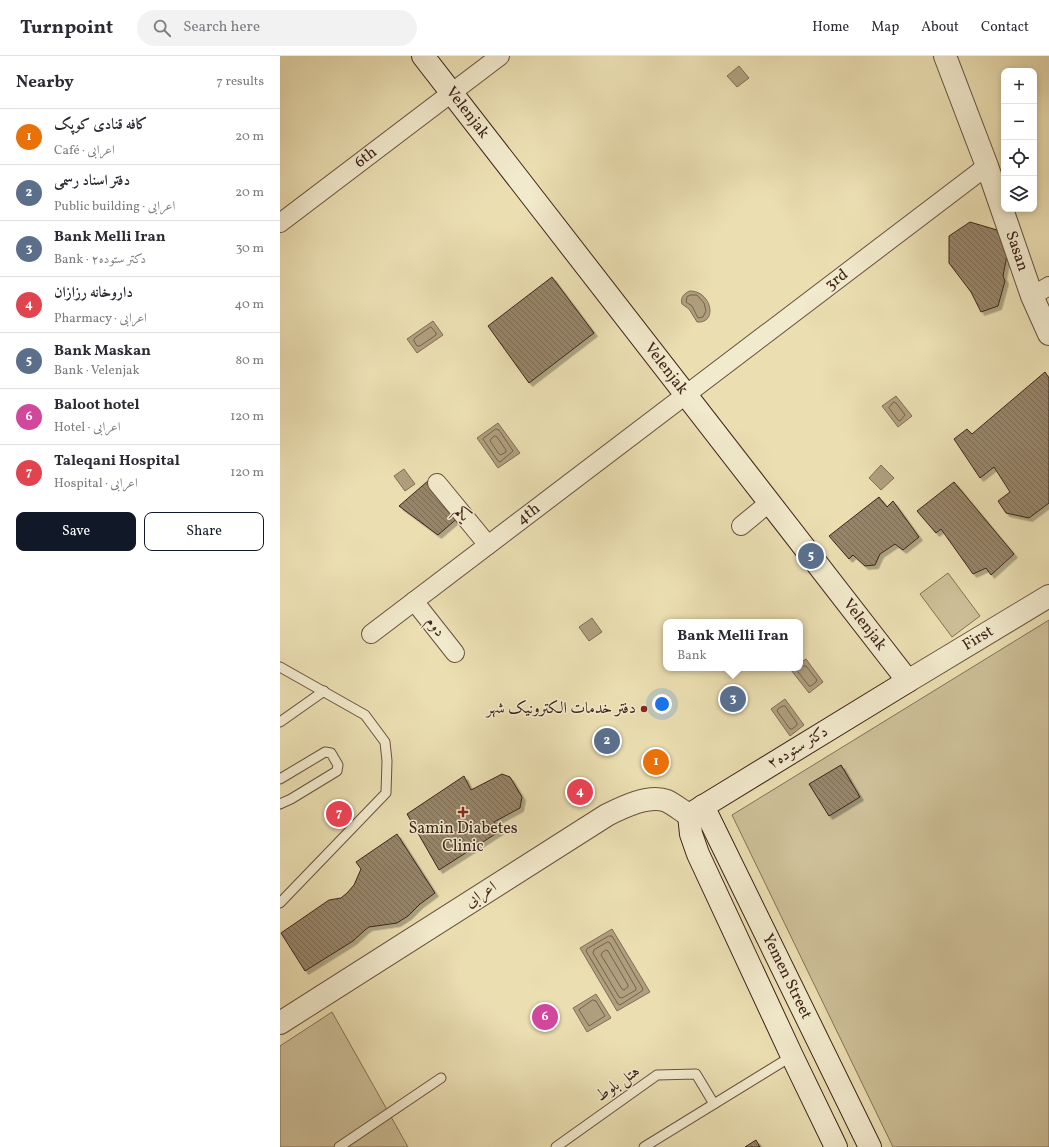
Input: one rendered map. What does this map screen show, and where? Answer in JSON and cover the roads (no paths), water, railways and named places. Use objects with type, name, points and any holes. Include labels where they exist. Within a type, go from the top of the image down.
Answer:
[{"type":"main road","name":"Velenjak","points":[[423,56],[908,681]]},
{"type":"main road","name":"Sasan","points":[[945,56],[987,166],[1041,291],[1049,334]]},
{"type":"main road","name":"First","points":[[908,681],[1049,596]]},
{"type":"main road","name":"دکتر ستوده۲","points":[[696,811],[908,681]]},
{"type":"main road","name":"اعرابی","points":[[280,1024],[607,815],[628,804],[649,799],[666,801],[696,811]]},
{"type":"main road","name":"Yemen Street","points":[[696,811],[818,1042],[870,1147]]},
{"type":"main road","name":"Yemen Street","points":[[696,811],[692,834],[698,854],[836,1147]]},
{"type":"main road","points":[[792,1056],[818,1042]]},
{"type":"street","name":"6th","points":[[280,222],[500,56]]},
{"type":"street","name":"3rd","points":[[686,395],[987,166]]},
{"type":"street","name":"4th","points":[[371,634],[686,395]]},
{"type":"street","name":"یکم","points":[[437,483],[488,545]]},
{"type":"street","points":[[740,526],[770,502]]},
{"type":"street","name":"دوم","points":[[414,601],[455,653]]},
{"type":"lane","points":[[280,667],[365,715],[385,742],[387,761],[386,793],[280,903]]},
{"type":"lane","points":[[280,722],[324,691]]},
{"type":"lane","points":[[280,779],[325,752],[331,753],[338,765],[337,771],[280,804]]},
{"type":"lane","points":[[644,1147],[792,1056]]},
{"type":"lane","name":"هتل بلوط","points":[[556,1147],[657,1075],[696,1074],[714,1104]]},
{"type":"lane","points":[[339,1147],[350,1144],[440,1078]]},
{"type":"water","points":[[739,66],[749,78],[737,87],[727,76]]},
{"type":"water","points":[[690,291],[697,292],[703,296],[710,307],[708,318],[704,321],[697,322],[689,309],[682,304],[683,296]]},
{"type":"water","points":[[433,321],[443,335],[417,353],[407,339]]},
{"type":"water","points":[[896,396],[912,416],[898,427],[882,406]]},
{"type":"water","points":[[498,423],[520,453],[498,468],[477,438]]},
{"type":"water","points":[[881,465],[894,478],[881,490],[869,478]]},
{"type":"water","points":[[404,469],[415,484],[405,491],[394,476]]},
{"type":"water","points":[[592,618],[602,632],[589,641],[579,627]]},
{"type":"water","points":[[806,659],[823,682],[809,693],[792,671],[803,671],[803,661]]},
{"type":"water","points":[[785,699],[804,725],[790,736],[771,709]]},
{"type":"water","points":[[612,929],[650,992],[617,1011],[580,948]]},
{"type":"water","points":[[596,994],[611,1018],[587,1032],[573,1008]]},
{"type":"place","name":"Bank Maskan","points":[[811,556]]},
{"type":"place","name":"Bank Melli Iran","points":[[733,699]]},
{"type":"place","name":"دفتر خدمات الکترونیک شهر","points":[[644,709]]},
{"type":"place","name":"دفتر اسناد رسمی","points":[[607,741]]},
{"type":"place","name":"کافه قنادی کوپک","points":[[656,762]]},
{"type":"place","name":"داروخانه رزازان","points":[[580,792]]},
{"type":"place","name":"Samin Diabetes Clinic","points":[[463,812]]},
{"type":"place","name":"Taleqani Hospital","points":[[339,814]]},
{"type":"place","name":"Baloot hotel","points":[[545,1017]]}]
